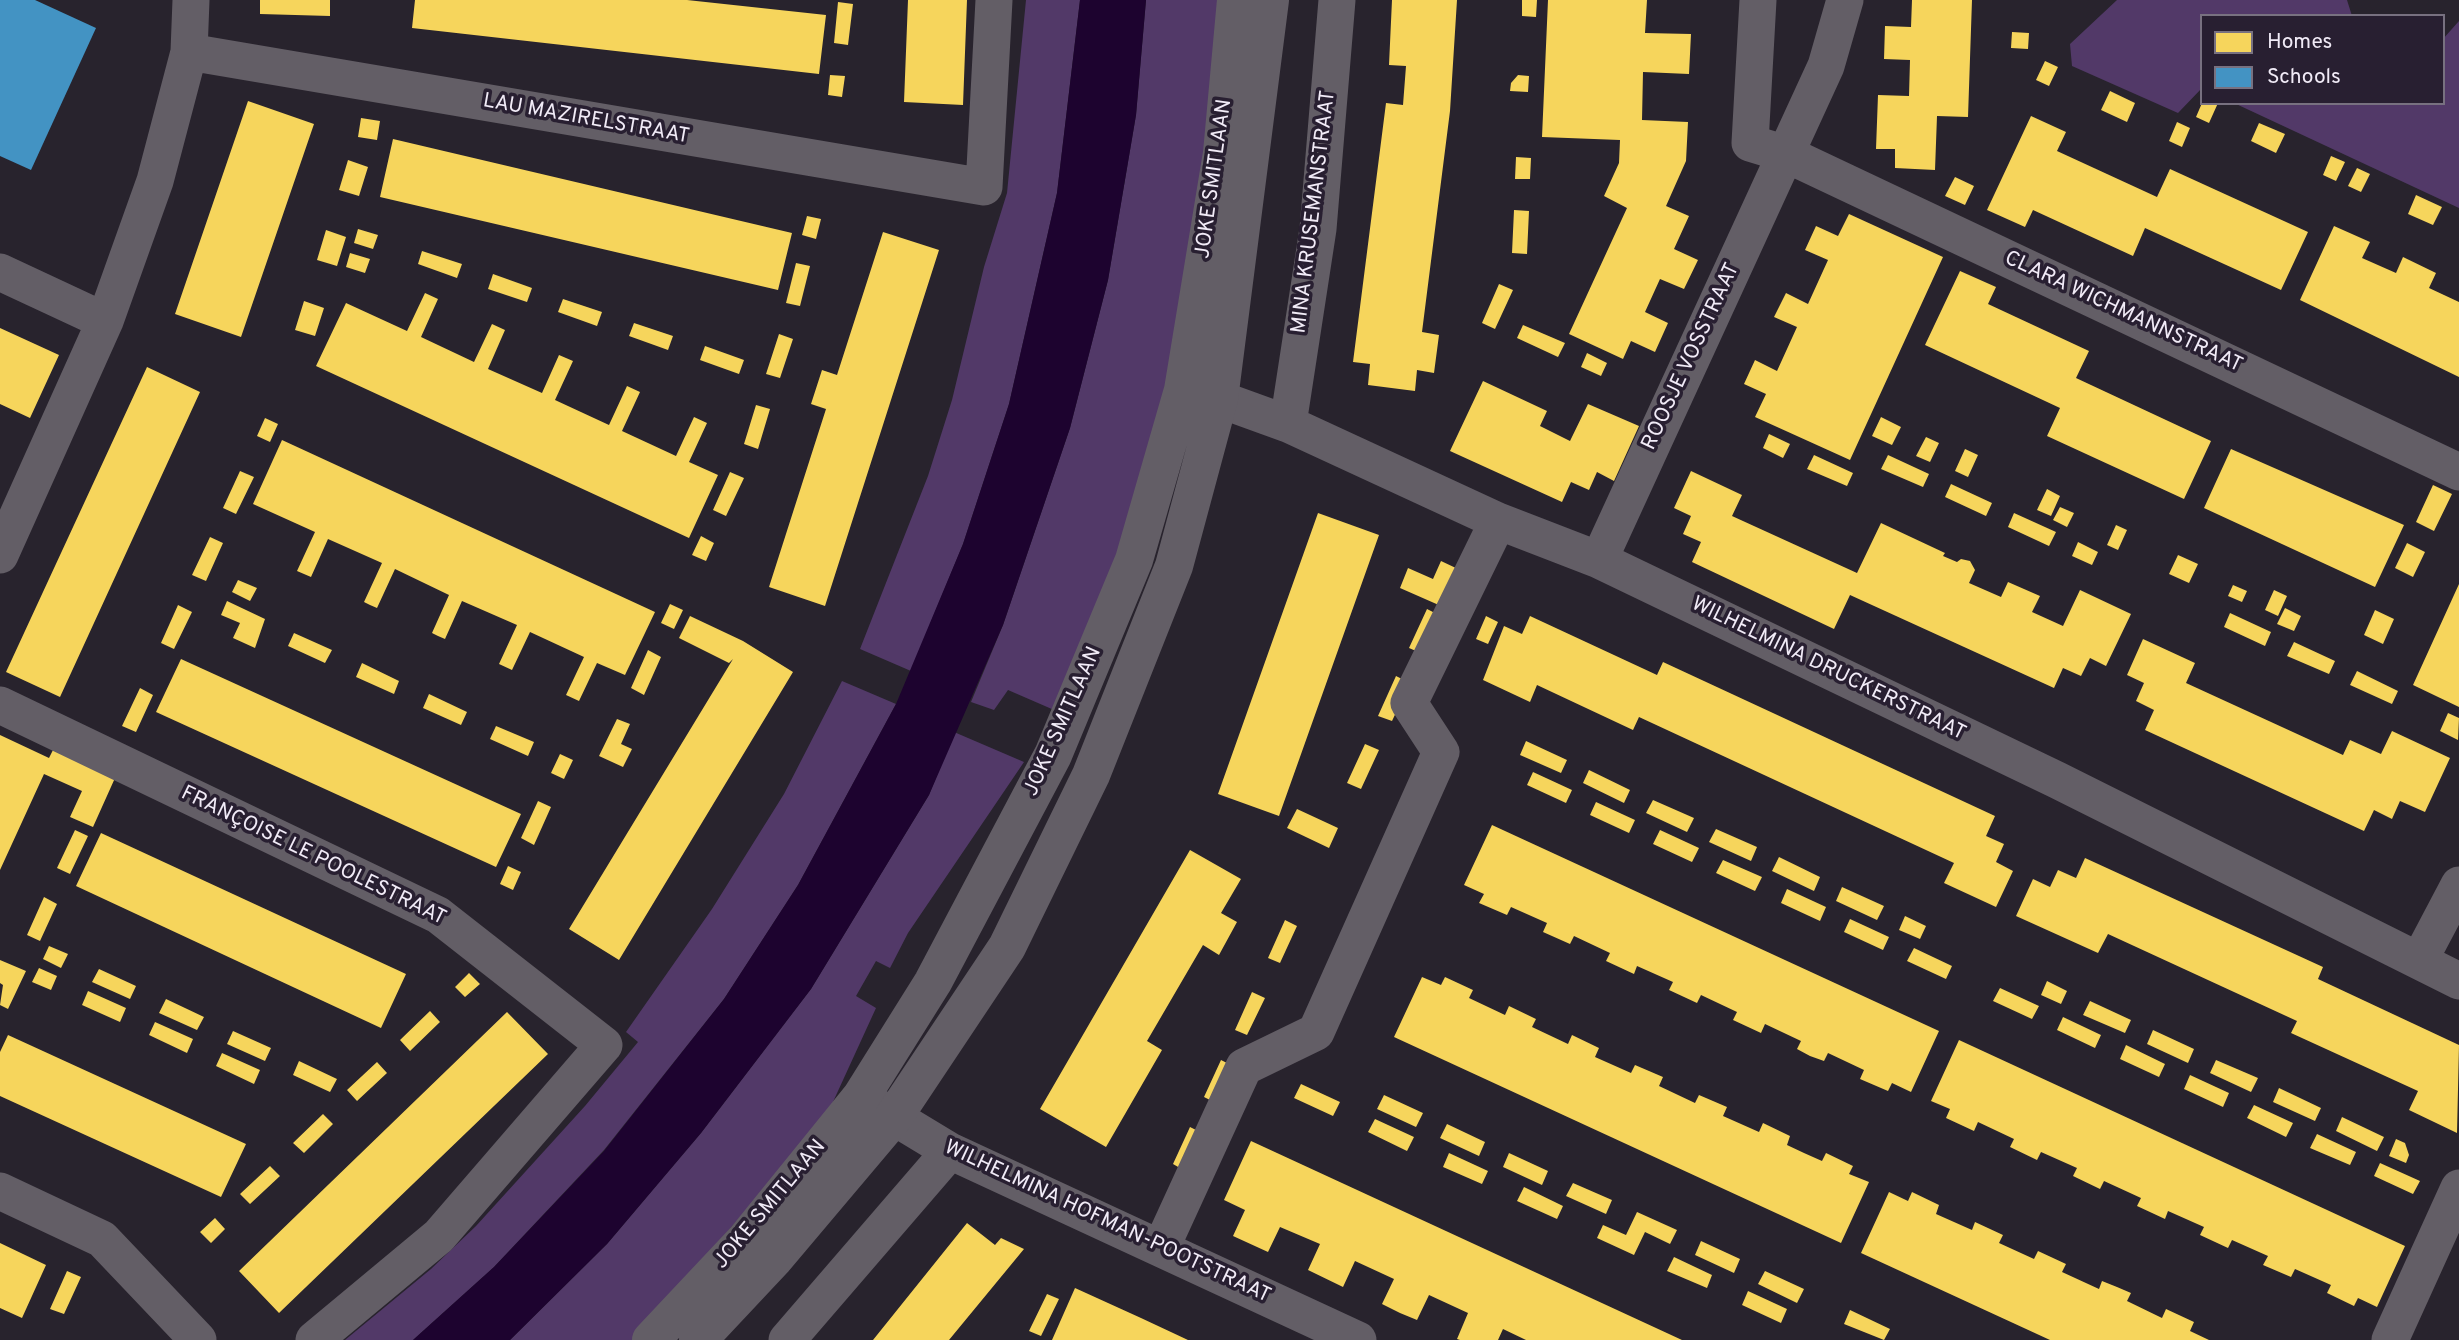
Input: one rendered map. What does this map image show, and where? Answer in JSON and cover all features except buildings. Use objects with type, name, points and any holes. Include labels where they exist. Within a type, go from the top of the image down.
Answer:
[{"type":"street","points":[[0,555],[104,321],[155,181],[189,52],[191,0]]},
{"type":"street","name":"LAU MAZIRELSTRAAT","points":[[189,52],[984,187],[994,0]]},
{"type":"street","name":"JOKE SMITLAAN","points":[[651,1340],[746,1239],[861,1097],[933,982],[1054,755],[1201,394],[1236,0]]},
{"type":"street","name":"JOKE SMITLAAN","points":[[698,1340],[774,1259],[892,1118],[1007,947],[1091,775],[1174,566],[1201,394],[1270,0]]},
{"type":"street","name":"MINA KRUSEMANSTRAAT","points":[[1288,424],[1318,229],[1338,0]]},
{"type":"street","points":[[1758,0],[1750,143],[1786,154]]},
{"type":"street","name":"ROOSJE VOSSTRAAT","points":[[1599,560],[1826,66],[1845,0]]},
{"type":"street","name":"CLARA WICHMANNSTRAAT","points":[[1786,154],[2459,472]]},
{"type":"street","points":[[0,272],[104,321]]},
{"type":"street","name":"WILHELMINA DRUCKERSTRAAT","points":[[1201,394],[1288,424],[1498,521],[1599,560],[2057,780],[2459,981]]},
{"type":"street","points":[[1161,1248],[1244,1067],[1317,1032],[1441,752],[1409,703],[1498,521]]},
{"type":"street","name":"FRANÇOISE LE POOLESTRAAT","points":[[0,705],[438,915],[604,1045],[439,1236],[314,1340]]},
{"type":"street","points":[[2419,961],[2459,885]]},
{"type":"street","name":"WILHELMINA HOFMAN-POOTSTRAAT","points":[[861,1097],[950,1151],[1358,1340]]},
{"type":"street","points":[[787,1340],[950,1151]]},
{"type":"street","points":[[2390,1340],[2459,1188]]},
{"type":"street","points":[[0,1191],[102,1239],[198,1340]]},
{"type":"shaded area","points":[[1026,0],[1080,0],[1057,193],[1009,404],[963,544],[911,671],[860,649],[928,476],[952,400],[984,267],[1007,193]]},
{"type":"shaded area","points":[[1080,0],[1146,0],[1136,115],[1108,280],[1070,428],[1003,625],[929,795],[811,989],[701,1133],[607,1244],[510,1340],[413,1340],[494,1267],[604,1151],[724,999],[798,885],[896,704],[963,544],[1009,404],[1057,193]]},
{"type":"shaded area","points":[[1146,0],[1228,0],[1183,338],[1129,528],[1061,713],[1008,690],[994,710],[971,702],[1003,625],[1070,428],[1108,280],[1136,115]]},
{"type":"shaded area","points":[[2117,0],[2347,0],[2351,14],[2200,14],[2200,90],[2178,113],[2072,66],[2070,44]]},
{"type":"shaded area","points":[[2459,21],[2459,208],[2238,105],[2445,105],[2445,37]]},
{"type":"shaded area","points":[[842,681],[896,704],[798,885],[724,999],[604,1150],[494,1267],[413,1340],[345,1340],[431,1269],[476,1226],[585,1106],[638,1042],[626,1032],[712,909],[784,794]]},
{"type":"shaded area","points":[[954,732],[1024,762],[908,933],[890,968],[876,961],[856,996],[876,1008],[827,1115],[635,1340],[510,1340],[607,1244],[701,1133],[811,989],[929,795]]}]
